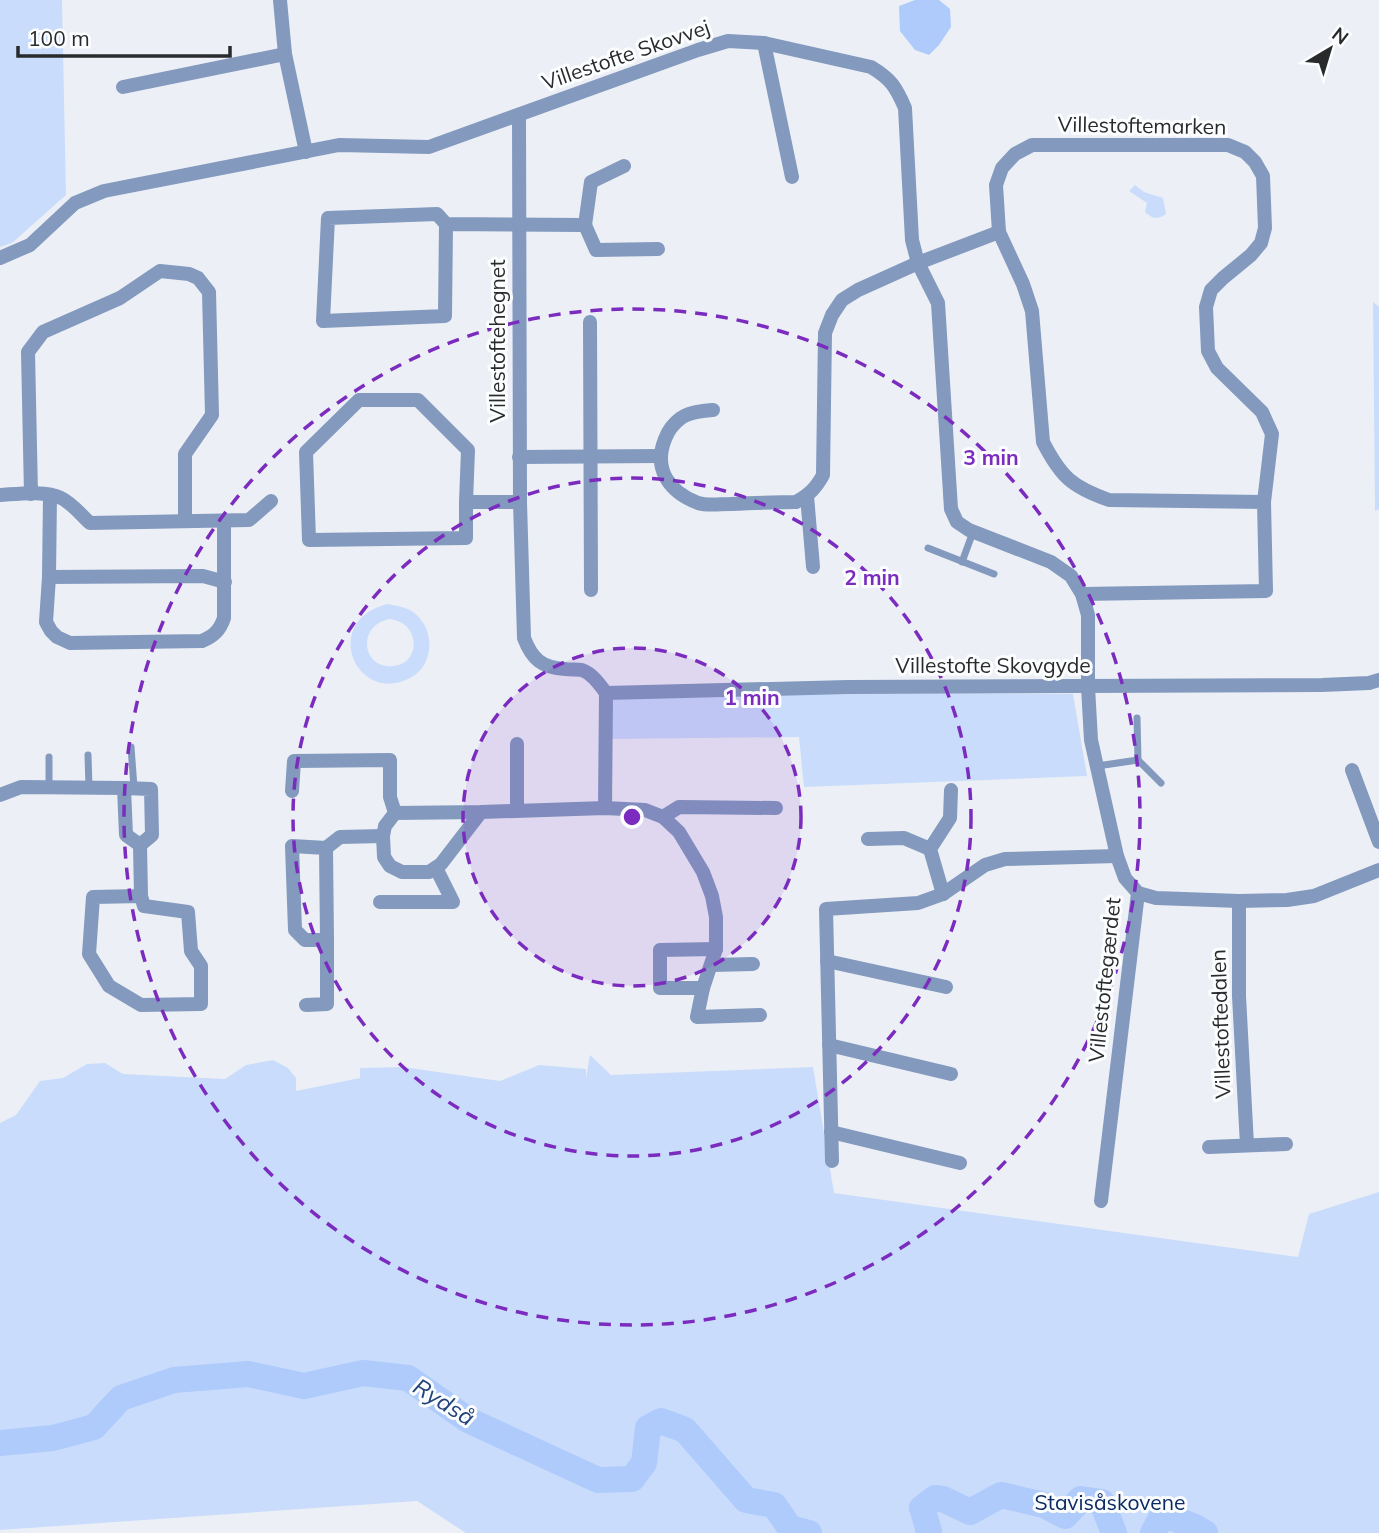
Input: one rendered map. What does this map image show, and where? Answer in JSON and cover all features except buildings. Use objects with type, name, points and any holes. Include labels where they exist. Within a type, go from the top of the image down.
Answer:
[{"type":"street","points":[[280,0],[285,54],[306,152]]},
{"type":"street","name":"Villestofte Skovvej","points":[[0,258],[30,245],[75,203],[104,191],[339,145],[429,147],[728,41],[764,43],[871,67],[886,76],[898,89],[905,108],[912,240],[918,263],[938,303],[951,509],[957,522],[974,532],[1051,562],[1071,576],[1082,594]]},
{"type":"street","points":[[764,43],[792,177]]},
{"type":"street","points":[[123,87],[285,54]]},
{"type":"street","name":"Villestoftehegnet","points":[[519,115],[519,457],[524,638],[534,658],[544,665],[583,671],[597,680],[606,693]]},
{"type":"street","name":"Villestoftemarken","points":[[1082,594],[1266,591],[1264,502],[1272,434],[1262,412],[1217,368],[1208,351],[1206,307],[1211,290],[1261,243],[1265,228],[1263,176],[1245,152],[1228,145],[1032,145],[1015,154],[1002,168],[996,185],[999,232],[1023,284],[1032,311],[1043,442],[1053,461],[1066,477],[1085,491],[1109,500],[1264,502]]},
{"type":"street","points":[[624,166],[591,182],[585,225],[596,250],[658,249]]},
{"type":"street","points":[[446,224],[446,316],[323,321],[328,218],[437,214],[446,224],[585,225]]},
{"type":"street","points":[[713,410],[681,417],[668,431],[660,456],[663,472],[670,485],[681,495],[701,504],[796,502],[807,496],[816,488],[823,475],[825,333],[842,300],[918,263],[999,232]]},
{"type":"street","points":[[31,494],[28,352],[43,332],[120,298],[160,271],[189,275],[198,278],[209,292],[212,415],[185,454],[185,520]]},
{"type":"street","points":[[590,322],[591,590]]},
{"type":"street","points":[[359,400],[418,400],[468,450],[466,502],[466,538],[309,540],[306,452],[359,400]]},
{"type":"street","points":[[519,457],[660,456]]},
{"type":"street","points":[[0,495],[60,497],[90,523],[249,520],[271,501]]},
{"type":"street","points":[[50,495],[46,622],[57,637],[70,643],[202,641],[211,637],[221,627],[224,618],[224,521]]},
{"type":"street","points":[[807,496],[813,567]]},
{"type":"street","points":[[466,502],[520,502]]},
{"type":"street","points":[[49,577],[202,576],[225,582]]},
{"type":"street","points":[[1082,594],[1088,615],[1088,687]]},
{"type":"street","name":"Villestofte Skovgyde","points":[[606,693],[848,687],[1322,685],[1379,680]]},
{"type":"street","name":"Villestoftegærdet","points":[[1088,687],[1091,740],[1117,856],[1125,878],[1138,893],[1101,1201]]},
{"type":"street","points":[[605,808],[606,693]]},
{"type":"street","points":[[517,744],[517,810]]},
{"type":"street","points":[[292,791],[294,761],[390,760],[390,797],[395,813]]},
{"type":"street","points":[[1352,770],[1379,842]]},
{"type":"street","points":[[0,795],[21,787],[151,789],[152,835],[140,845]]},
{"type":"street","points":[[129,788],[126,835],[140,845]]},
{"type":"street","points":[[943,894],[930,849],[950,818],[951,790]]},
{"type":"street","points":[[663,817],[679,807],[776,808]]},
{"type":"street","points":[[395,813],[605,808],[645,810],[663,817],[679,832],[703,872],[712,895],[716,918],[716,949],[697,1017],[760,1015]]},
{"type":"street","points":[[395,813],[385,826],[384,857],[390,866],[402,872],[429,872],[441,864],[481,812]]},
{"type":"street","points":[[327,940],[305,940],[295,930],[292,846],[326,848],[340,836],[383,836]]},
{"type":"street","points":[[868,839],[904,838],[930,849]]},
{"type":"street","points":[[140,845],[141,896],[144,906],[188,912],[191,951],[201,966],[201,1004],[141,1005],[109,986],[89,954],[93,897],[141,896]]},
{"type":"street","points":[[306,1005],[327,1004],[326,848]]},
{"type":"street","points":[[832,1161],[826,909],[918,903],[943,894],[985,865],[1005,859],[1117,856]]},
{"type":"street","points":[[380,902],[453,902],[436,868]]},
{"type":"street","points":[[1138,893],[1156,898],[1287,900],[1314,896],[1379,870]]},
{"type":"street","name":"Villestoftedalen","points":[[1239,901],[1239,996],[1247,1145]]},
{"type":"street","points":[[703,988],[660,988],[660,950],[716,949]]},
{"type":"street","points":[[827,961],[946,987]]},
{"type":"street","points":[[712,965],[753,964]]},
{"type":"street","points":[[829,1045],[951,1074]]},
{"type":"street","points":[[831,1132],[960,1163]]},
{"type":"street","points":[[1209,1147],[1286,1144]]},
{"type":"lane","points":[[962,562],[974,532]]},
{"type":"lane","points":[[928,548],[994,574]]},
{"type":"lane","points":[[1137,718],[1138,760],[1161,783]]},
{"type":"lane","points":[[129,788],[131,747]]},
{"type":"lane","points":[[88,755],[89,788]]},
{"type":"lane","points":[[49,757],[49,788]]},
{"type":"lane","points":[[1096,766],[1138,760]]},
{"type":"green space","points":[[0,0],[62,0],[66,195],[12,243],[0,247]]},
{"type":"green space","points":[[1135,185],[1144,192],[1163,198],[1166,214],[1155,218],[1145,212],[1147,203],[1129,191]]},
{"type":"green space","points":[[1373,302],[1379,307],[1379,509],[1375,511]]},
{"type":"green space","points":[[388,604],[410,610],[419,617],[427,630],[429,651],[424,665],[415,675],[403,681],[386,684],[371,679],[359,669],[352,655],[351,640],[356,625],[368,613]],"holes":[[[390,619],[400,622],[412,635],[413,651],[409,658],[394,666],[375,661],[367,646],[372,629]]]},
{"type":"green space","points":[[850,693],[1073,694],[1087,776],[804,787],[799,737],[612,739],[612,697]]},
{"type":"green space","name":"Stavisåskovene","points":[[590,1055],[611,1075],[813,1067],[834,1193],[1298,1257],[1309,1214],[1379,1192],[1379,1533],[466,1533],[417,1501],[0,1530],[0,1123],[16,1115],[40,1081],[63,1078],[87,1064],[105,1063],[123,1074],[225,1079],[246,1065],[273,1060],[288,1068],[296,1078],[296,1091],[360,1078],[360,1068],[403,1067],[500,1081],[539,1065],[586,1069],[586,1078]]},
{"type":"shaded area","points":[[915,0],[939,0],[950,9],[951,27],[929,55],[915,50],[900,31],[899,6]]},
{"type":"waterway","name":"Rydså","points":[[0,1443],[53,1438],[94,1427],[121,1398],[174,1380],[248,1374],[304,1386],[363,1373],[408,1378],[468,1420],[598,1480],[632,1479],[644,1463],[648,1428],[661,1421],[685,1430],[746,1500],[774,1505],[790,1528],[809,1533]]},
{"type":"waterway","name":"Rydså","points":[[928,1533],[922,1508],[935,1498],[970,1512],[1001,1495],[1044,1505],[1065,1516],[1081,1499],[1102,1502],[1114,1533]]},
{"type":"waterway","name":"Rydså","points":[[1153,1533],[1163,1514],[1205,1533]]}]
